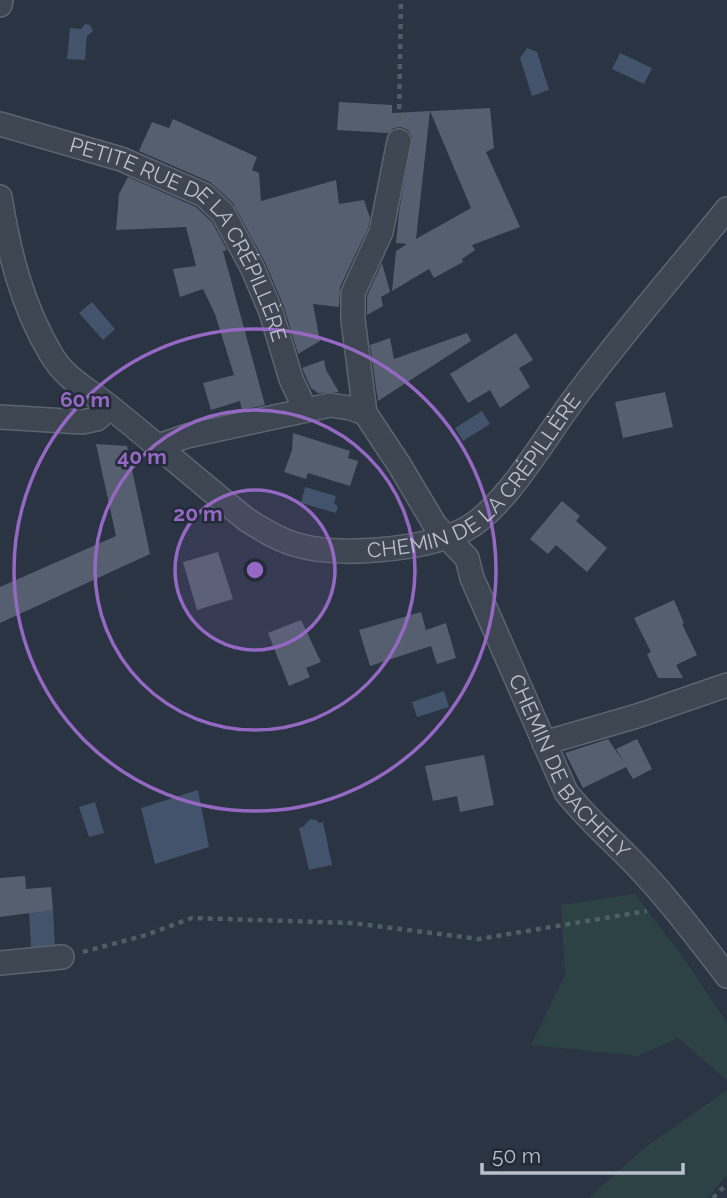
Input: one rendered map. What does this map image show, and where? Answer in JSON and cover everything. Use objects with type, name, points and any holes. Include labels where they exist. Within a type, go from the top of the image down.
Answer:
[{"type":"street","name":"PETITE RUE DE LA CRÉPILLÈRE","points":[[0,124],[121,159],[204,195],[223,214],[252,267],[271,312],[291,379],[305,409]]},
{"type":"street","points":[[158,446],[187,436],[330,405],[365,413],[353,320],[353,293],[382,232],[399,141]]},
{"type":"street","name":"CHEMIN DE LA CRÉPILLÈRE","points":[[0,197],[17,278],[27,307],[51,356],[69,378],[110,407],[247,520],[270,534],[295,544],[334,551],[391,549],[445,537],[467,528],[493,506],[516,479],[575,397],[727,209]]},
{"type":"street","points":[[0,417],[82,422],[97,419],[110,407]]},
{"type":"street","name":"CHEMIN DE BACHELY","points":[[365,413],[435,525],[467,558],[472,578],[566,792],[674,906],[727,976]]},
{"type":"street","points":[[544,743],[637,716],[727,685]]},
{"type":"street","points":[[0,963],[62,957]]},
{"type":"path","points":[[399,141],[401,0]]},
{"type":"path","points":[[62,957],[146,935],[192,918],[352,922],[479,939],[674,906]]},
{"type":"path","points":[[713,1198],[727,1184]]},
{"type":"green space","points":[[635,894],[687,963],[727,1023],[727,1080],[678,1038],[638,1056],[531,1045],[565,975],[561,905]]},
{"type":"green space","points":[[727,1090],[727,1175],[708,1198],[589,1198],[643,1149]]},
{"type":"water","points":[[85,24],[90,25],[93,31],[87,36],[85,60],[67,59],[70,28],[81,29]]},
{"type":"water","points":[[527,48],[537,52],[549,90],[532,96],[520,58]]},
{"type":"water","points":[[620,53],[652,68],[644,84],[612,69]]},
{"type":"water","points":[[92,302],[115,329],[103,340],[79,313]]},
{"type":"water","points":[[482,411],[490,424],[463,441],[455,428]]},
{"type":"water","points":[[305,487],[336,496],[336,513],[301,503]]},
{"type":"water","points":[[444,691],[449,707],[417,717],[412,702]]},
{"type":"water","points":[[198,790],[209,847],[155,864],[141,808]]},
{"type":"water","points":[[95,802],[104,833],[89,837],[79,807]]},
{"type":"water","points":[[310,819],[323,822],[332,865],[309,870],[299,828]]},
{"type":"water","points":[[53,910],[55,946],[31,948],[29,912]]},
{"type":"building","points":[[339,102],[392,105],[392,113],[430,111],[490,108],[494,148],[486,152],[520,227],[472,245],[475,250],[462,259],[463,262],[434,278],[429,269],[392,291],[396,251],[407,244],[396,243],[412,137],[408,130],[401,127],[388,133],[337,130]],"holes":[[[430,111],[471,208],[416,239]]]},
{"type":"building","points":[[173,119],[257,157],[252,170],[259,173],[261,201],[336,180],[339,204],[364,200],[370,218],[368,228],[340,287],[339,307],[313,304],[320,341],[298,354],[284,307],[265,262],[233,203],[210,182],[139,151],[152,122],[169,128]]},
{"type":"building","points":[[128,177],[196,207],[212,222],[227,250],[223,251],[265,405],[242,410],[240,401],[211,410],[203,383],[234,375],[215,314],[203,289],[180,297],[173,269],[196,266],[186,227],[116,230],[119,194]]},
{"type":"building","points":[[382,263],[390,292],[381,297],[383,306],[367,315],[367,296]]},
{"type":"building","points":[[467,333],[471,341],[378,401],[370,345],[390,338],[394,359]]},
{"type":"building","points":[[516,333],[533,360],[519,368],[530,387],[500,408],[490,390],[468,403],[450,374]]},
{"type":"building","points":[[324,360],[326,370],[339,392],[318,393],[311,388],[302,368]]},
{"type":"building","points":[[665,392],[673,427],[623,438],[615,402]]},
{"type":"building","points":[[293,433],[350,451],[348,458],[358,461],[350,486],[308,473],[306,479],[284,472],[292,450]]},
{"type":"building","points":[[96,444],[127,446],[150,554],[0,623],[0,587],[116,536]]},
{"type":"building","points":[[562,501],[580,516],[576,521],[607,548],[587,572],[556,545],[548,554],[530,539]]},
{"type":"building","points":[[218,552],[233,599],[197,610],[183,562]]},
{"type":"building","points":[[674,600],[697,655],[676,665],[683,678],[658,678],[647,654],[651,652],[634,618]]},
{"type":"building","points":[[421,612],[426,630],[446,623],[456,658],[437,664],[431,646],[370,666],[359,630]]},
{"type":"building","points":[[301,620],[321,662],[306,668],[310,677],[289,686],[268,633]]},
{"type":"building","points":[[608,739],[624,763],[616,749],[637,739],[652,769],[633,779],[626,767],[583,788],[565,753]]},
{"type":"building","points":[[484,755],[494,805],[460,812],[457,796],[433,801],[425,766]]},
{"type":"building","points":[[25,876],[26,889],[51,887],[53,910],[0,917],[0,878]]}]
